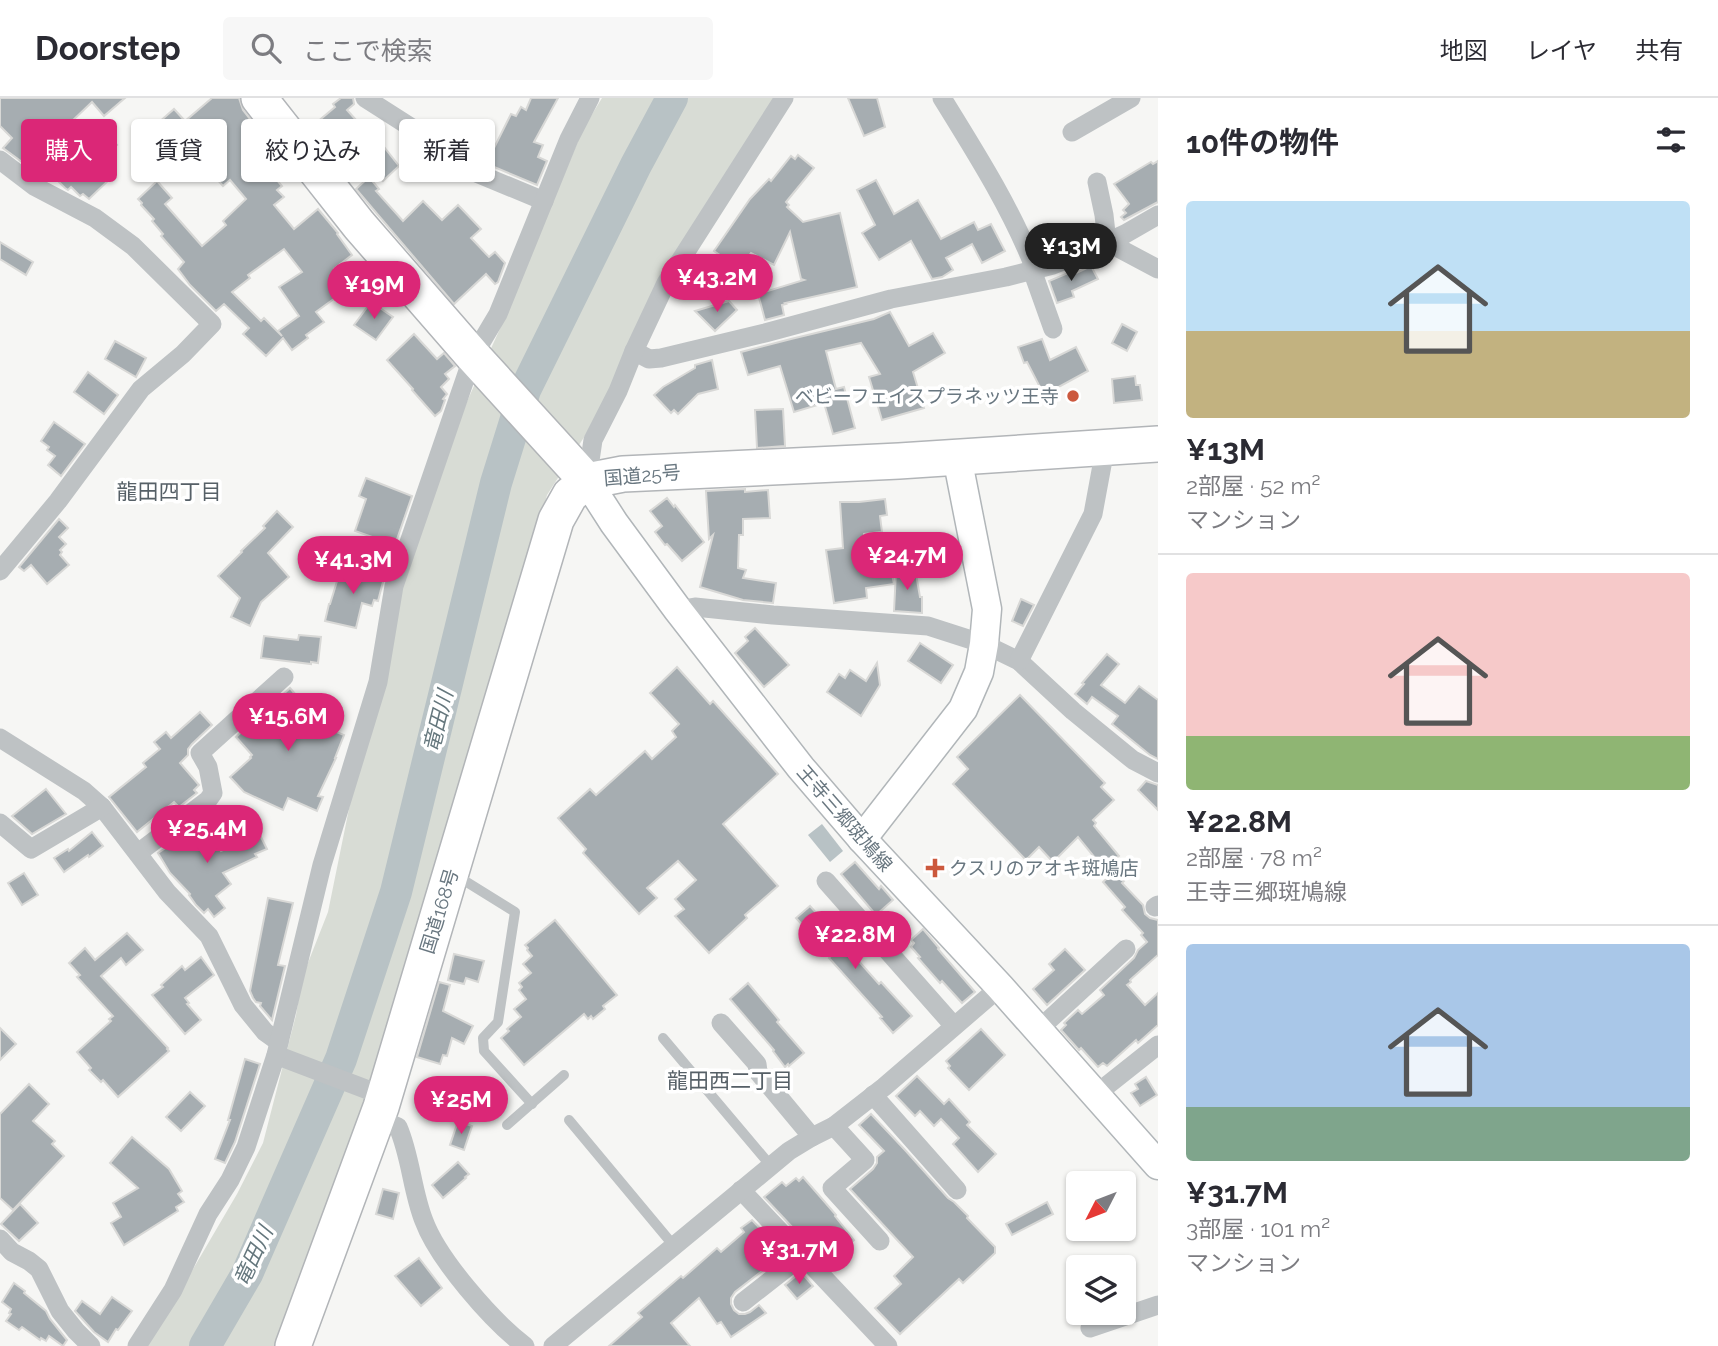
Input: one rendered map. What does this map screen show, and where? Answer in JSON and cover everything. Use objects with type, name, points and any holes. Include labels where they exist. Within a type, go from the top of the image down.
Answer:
[{"type":"highway","name":"国道25号","points":[[259,98],[359,225],[587,481],[623,474],[1158,444]]},
{"type":"highway","name":"国道168号","points":[[293,1346],[379,1102],[556,520],[570,495],[587,481]]},
{"type":"main road","points":[[862,839],[963,709],[979,672],[987,609],[957,457]]},
{"type":"main road","name":"王寺三郷斑鳩線","points":[[587,481],[614,523],[678,610],[801,768],[862,839],[1000,987],[1158,1165]]},
{"type":"street","points":[[365,98],[423,135],[458,164],[544,201]]},
{"type":"street","points":[[137,1346],[173,1290],[208,1213],[230,1180],[246,1147],[277,1048],[321,866],[378,682],[394,586],[481,365],[498,314],[569,139],[590,98]]},
{"type":"street","points":[[587,481],[593,440],[666,283],[784,98]]},
{"type":"street","points":[[942,98],[1022,235],[1053,329]]},
{"type":"street","points":[[1072,132],[1131,98]]},
{"type":"street","points":[[0,160],[34,186],[95,218],[133,246],[212,324],[183,354],[141,389],[58,501],[0,571]]},
{"type":"street","points":[[1097,182],[1107,242]]},
{"type":"street","points":[[634,351],[649,359],[661,358],[891,299],[1034,270],[1053,265],[1107,242],[1158,215]]},
{"type":"street","points":[[1107,242],[1158,270]]},
{"type":"street","points":[[1019,661],[1093,514],[1105,449]]},
{"type":"street","points":[[678,610],[695,607],[928,626],[984,644],[1019,661],[1113,744],[1133,760],[1158,773]]},
{"type":"street","points":[[138,853],[208,800],[213,793],[208,767],[200,753],[284,677]]},
{"type":"street","points":[[0,738],[84,791],[103,807],[167,892],[209,936],[243,1005],[277,1048],[300,1065],[379,1102],[398,1127],[403,1139],[424,1221],[437,1247],[469,1290],[524,1346]]},
{"type":"street","points":[[0,823],[31,849],[103,807]]},
{"type":"street","points":[[826,881],[954,1026]]},
{"type":"street","points":[[1038,1030],[1126,949]]},
{"type":"street","points":[[553,1346],[789,1151],[834,1126],[873,1095],[1000,987]]},
{"type":"street","points":[[721,1023],[757,1065],[758,1072],[811,1137]]},
{"type":"street","points":[[1095,1095],[1158,1045]]},
{"type":"street","points":[[873,1095],[957,1190]]},
{"type":"street","points":[[834,1126],[865,1160],[832,1188],[880,1241]]},
{"type":"street","points":[[741,1190],[888,1346]]},
{"type":"street","points":[[0,1240],[12,1252],[39,1269],[60,1311],[91,1346]]},
{"type":"street","points":[[743,1302],[803,1255]]},
{"type":"street","points":[[1090,1328],[1158,1305]]},
{"type":"lane","points":[[451,872],[515,912],[498,1022],[483,1038],[484,1051],[532,1104]]},
{"type":"lane","points":[[663,1038],[771,1166]]},
{"type":"lane","points":[[508,1125],[564,1075]]},
{"type":"lane","points":[[569,1120],[674,1246]]},
{"type":"shaded area","points":[[602,98],[776,98],[588,431],[547,495],[515,621],[380,1067],[280,1346],[144,1346],[189,1276],[263,1143],[296,1015],[302,978],[328,912],[352,794],[402,586],[455,428],[503,322],[583,129]]},
{"type":"shaded area","points":[[822,824],[843,851],[830,862],[808,835]]},
{"type":"building","points":[[0,98],[125,98],[104,116],[92,102],[74,119],[21,119],[21,161],[3,148],[12,138],[0,126]]},
{"type":"building","points":[[212,98],[239,98],[250,119],[241,119],[241,182],[279,182],[282,186],[277,190],[284,197],[274,205],[294,229],[318,209],[352,255],[335,268],[369,276],[365,295],[346,290],[316,312],[324,322],[306,335],[308,338],[292,350],[283,338],[266,356],[243,334],[249,328],[224,304],[216,311],[190,285],[178,269],[184,262],[161,236],[163,234],[152,221],[154,219],[138,199],[158,182],[172,198],[165,204],[202,246],[226,225],[223,221],[246,199],[230,180],[223,186],[220,182],[227,182],[227,119],[187,119]],"holes":[[[284,249],[302,272],[279,287],[299,316],[278,331],[282,336],[264,318],[261,321],[232,292],[250,278],[248,275]]]},
{"type":"building","points":[[341,98],[353,98],[354,104],[347,110],[355,119],[321,119],[335,107],[333,104]]},
{"type":"building","points":[[531,98],[558,98],[534,142],[543,145],[538,157],[547,161],[537,185],[495,167],[495,146],[511,114],[516,116],[521,107],[526,110]]},
{"type":"building","points":[[848,98],[877,98],[885,127],[864,136]]},
{"type":"building","points":[[174,109],[183,119],[163,119]]},
{"type":"building","points":[[385,148],[399,166],[385,179]]},
{"type":"building","points":[[798,155],[814,168],[786,202],[789,205],[787,207],[803,222],[840,213],[857,287],[785,303],[782,305],[784,315],[765,320],[758,294],[804,280],[801,279],[790,232],[774,265],[751,253],[740,269],[714,251],[750,199],[769,179],[771,181],[791,156],[795,159]]},
{"type":"building","points":[[1158,161],[1158,202],[1124,220],[1121,217],[1126,213],[1123,210],[1129,204],[1114,184],[1151,162],[1153,164]]},
{"type":"building","points":[[876,180],[894,214],[918,200],[941,239],[974,222],[978,230],[991,224],[1005,251],[982,263],[972,244],[946,258],[953,270],[942,277],[932,279],[911,241],[879,260],[862,233],[875,225],[857,190]]},
{"type":"building","points":[[59,182],[107,182],[89,199],[83,194],[80,196],[71,187],[68,190]]},
{"type":"building","points":[[364,182],[373,182],[379,189],[376,191],[403,221],[423,201],[442,220],[458,205],[481,229],[471,238],[489,257],[495,252],[505,263],[498,282],[495,284],[486,274],[454,304],[356,189]]},
{"type":"building","points":[[1052,225],[1064,248],[1042,255],[1033,234]]},
{"type":"building","points":[[0,242],[33,262],[26,275],[0,259]]},
{"type":"building","points":[[1091,266],[1098,279],[1072,291],[1074,297],[1057,303],[1049,281]]},
{"type":"building","points":[[729,301],[737,310],[715,331],[695,311]]},
{"type":"building","points":[[371,302],[393,317],[376,340],[354,325]]},
{"type":"building","points":[[890,312],[909,346],[933,333],[945,353],[913,372],[924,408],[882,420],[869,377],[880,374],[861,343],[826,351],[836,389],[844,387],[855,428],[833,434],[824,403],[794,412],[780,366],[748,375],[741,352],[874,319]]},
{"type":"building","points":[[1122,324],[1137,332],[1127,351],[1112,343]]},
{"type":"building","points":[[414,334],[437,359],[444,353],[455,366],[445,374],[449,379],[441,387],[447,394],[443,399],[445,400],[441,411],[435,416],[387,360]]},
{"type":"building","points":[[1042,339],[1050,360],[1076,347],[1088,371],[1044,395],[1027,362],[1024,363],[1018,347]]},
{"type":"building","points":[[115,341],[146,358],[136,377],[105,359]]},
{"type":"building","points":[[712,360],[718,389],[698,394],[678,414],[674,410],[671,413],[654,395],[695,368],[695,365]]},
{"type":"building","points":[[88,372],[118,395],[104,414],[74,392]]},
{"type":"building","points":[[1135,376],[1136,385],[1140,385],[1142,400],[1114,403],[1112,379]]},
{"type":"building","points":[[783,409],[785,446],[757,448],[755,410]]},
{"type":"building","points":[[54,422],[85,444],[61,476],[48,465],[55,456],[41,441]]},
{"type":"building","points":[[366,478],[412,496],[395,545],[355,531],[366,499],[359,496]]},
{"type":"building","points":[[745,489],[745,492],[768,490],[770,518],[743,519],[743,535],[739,535],[738,568],[746,570],[743,578],[776,583],[773,603],[743,600],[700,587],[713,535],[709,539],[706,491]]},
{"type":"building","points":[[667,498],[704,542],[682,561],[655,532],[662,526],[650,511]]},
{"type":"building","points":[[885,499],[887,515],[880,516],[882,532],[864,534],[865,545],[860,545],[864,573],[891,569],[894,584],[866,588],[867,598],[834,603],[826,550],[843,548],[840,502]]},
{"type":"building","points":[[277,511],[293,527],[268,553],[289,577],[261,602],[250,626],[231,617],[240,598],[218,576],[265,528],[263,526]]},
{"type":"building","points":[[59,519],[68,528],[59,537],[66,544],[60,550],[60,555],[69,565],[47,584],[31,565],[24,571],[19,567]]},
{"type":"building","points":[[342,565],[384,578],[378,601],[374,600],[372,606],[362,603],[356,628],[325,621]]},
{"type":"building","points":[[915,568],[922,597],[922,613],[894,611],[896,571]]},
{"type":"building","points":[[1021,599],[1034,605],[1023,626],[1012,621]]},
{"type":"building","points":[[755,628],[789,665],[764,687],[735,653],[748,641],[745,637]]},
{"type":"building","points":[[299,635],[321,637],[318,663],[261,658],[264,636],[298,640]]},
{"type":"building","points":[[920,643],[953,665],[941,683],[908,661]]},
{"type":"building","points":[[1107,654],[1119,664],[1101,685],[1125,703],[1139,686],[1158,700],[1158,759],[1112,724],[1118,716],[1092,697],[1087,704],[1075,694]]},
{"type":"building","points":[[877,663],[880,685],[861,716],[827,692],[839,674],[845,678],[850,670],[866,681]]},
{"type":"building","points":[[677,667],[710,704],[713,701],[778,774],[723,824],[778,886],[745,915],[747,918],[709,953],[675,916],[684,909],[675,899],[696,880],[678,861],[647,888],[657,898],[639,914],[583,853],[586,849],[558,818],[590,789],[596,795],[645,751],[652,759],[676,737],[672,731],[679,724],[650,693]]},
{"type":"building","points":[[290,688],[312,714],[317,701],[332,706],[324,727],[344,735],[318,796],[323,797],[317,811],[288,798],[283,810],[244,792],[230,777],[252,755],[236,737]]},
{"type":"building","points":[[1020,695],[1105,783],[1101,787],[1114,800],[1093,820],[1096,823],[1094,826],[1119,856],[1104,869],[1078,837],[1053,862],[1039,847],[1026,860],[953,784],[968,769],[957,757]]},
{"type":"building","points":[[200,712],[212,725],[192,744],[188,755],[180,763],[199,785],[194,790],[197,793],[179,807],[174,802],[137,832],[109,797],[146,767],[143,763],[160,749],[154,742],[166,732],[171,738]]},
{"type":"building","points":[[1146,781],[1158,785],[1158,810],[1138,790]]},
{"type":"building","points":[[46,789],[66,814],[32,834],[12,816]]},
{"type":"building","points":[[198,823],[221,851],[259,833],[267,849],[255,854],[257,857],[223,873],[231,884],[216,896],[225,908],[214,917],[208,909],[204,913],[196,905],[190,894],[170,873],[158,853]]},
{"type":"building","points":[[92,832],[103,846],[64,872],[54,858],[68,849],[69,851]]},
{"type":"building","points":[[855,862],[879,889],[881,886],[893,900],[876,915],[841,874]]},
{"type":"building","points":[[1115,871],[1124,881],[1122,883],[1143,905],[1145,914],[1158,920],[1158,955],[1127,985],[1145,1005],[1158,993],[1158,1025],[1107,1066],[1103,1063],[1098,1067],[1061,1030],[1066,1025],[1064,1023],[1078,1010],[1082,1014],[1104,995],[1100,990],[1147,942],[1141,935],[1143,933],[1122,910],[1125,907],[1103,882]]},
{"type":"building","points":[[24,873],[38,895],[22,905],[8,883]]},
{"type":"building","points":[[268,898],[293,903],[278,965],[285,966],[272,1020],[250,991]]},
{"type":"building","points":[[810,906],[818,915],[820,913],[879,984],[881,982],[912,1016],[893,1033],[829,958],[831,956],[796,918]]},
{"type":"building","points":[[555,920],[617,995],[603,1006],[605,1009],[593,1019],[591,1016],[588,1019],[584,1014],[524,1065],[501,1038],[521,1017],[514,1009],[526,999],[519,990],[522,987],[519,983],[531,973],[523,964],[532,956],[525,945]]},
{"type":"building","points":[[923,929],[975,992],[962,1003],[942,981],[940,983],[911,947],[914,943],[911,940]]},
{"type":"building","points":[[127,933],[143,950],[126,965],[121,958],[101,976],[169,1051],[118,1097],[103,1080],[101,1082],[89,1070],[91,1068],[77,1052],[111,1021],[109,1019],[113,1016],[77,977],[80,975],[69,963],[85,948],[95,960]]},
{"type":"building","points":[[1065,949],[1085,970],[1047,1005],[1033,989],[1054,970],[1049,964]]},
{"type":"building","points":[[454,954],[484,961],[478,982],[466,978],[464,984],[448,980]]},
{"type":"building","points":[[201,957],[214,975],[185,998],[201,1020],[185,1034],[152,995],[182,966],[185,970]]},
{"type":"building","points":[[439,982],[450,985],[443,1011],[473,1026],[464,1044],[452,1038],[447,1056],[443,1055],[440,1064],[417,1057]]},
{"type":"building","points":[[748,983],[804,1053],[789,1066],[788,1064],[785,1067],[774,1050],[730,999]]},
{"type":"building","points":[[0,1028],[16,1044],[0,1060]]},
{"type":"building","points":[[981,1029],[1005,1055],[969,1090],[948,1068],[950,1066],[946,1061]]},
{"type":"building","points":[[245,1059],[260,1064],[235,1142],[225,1163],[215,1159],[230,1120]]},
{"type":"building","points":[[917,1076],[944,1104],[949,1099],[970,1122],[967,1125],[996,1154],[978,1172],[953,1144],[959,1138],[941,1119],[934,1126],[920,1111],[915,1116],[896,1096]]},
{"type":"building","points":[[1146,1077],[1157,1095],[1140,1106],[1131,1093],[1138,1089],[1135,1084]]},
{"type":"building","points":[[29,1084],[49,1104],[33,1121],[55,1141],[52,1144],[64,1156],[13,1210],[0,1198],[0,1114]]},
{"type":"building","points":[[190,1092],[205,1106],[181,1131],[166,1117]]},
{"type":"building","points":[[871,1114],[995,1247],[995,1253],[963,1283],[959,1279],[900,1334],[875,1308],[901,1284],[894,1276],[913,1257],[850,1189],[873,1169],[877,1157],[884,1151],[859,1125]]},
{"type":"building","points":[[458,1121],[472,1126],[464,1150],[450,1145]]},
{"type":"building","points":[[132,1137],[169,1169],[182,1191],[178,1194],[184,1202],[176,1207],[178,1211],[124,1245],[111,1223],[121,1217],[113,1203],[138,1188],[110,1163]]},
{"type":"building","points":[[458,1162],[469,1174],[443,1198],[432,1185]]},
{"type":"building","points":[[803,1177],[854,1240],[830,1260],[827,1256],[823,1260],[764,1197],[782,1182],[786,1186],[796,1178],[799,1181]]},
{"type":"building","points":[[383,1189],[399,1193],[393,1219],[376,1214]]},
{"type":"building","points":[[1047,1202],[1053,1214],[1012,1235],[1006,1224]]},
{"type":"building","points":[[20,1204],[38,1223],[19,1241],[1,1224]]},
{"type":"building","points":[[752,1220],[784,1254],[735,1292],[731,1304],[739,1314],[750,1312],[759,1305],[766,1313],[731,1337],[721,1322],[717,1324],[699,1298],[671,1323],[690,1346],[609,1346],[642,1317],[638,1313],[717,1248],[721,1252],[744,1232],[741,1228]]},
{"type":"building","points":[[419,1258],[442,1288],[421,1306],[395,1276]]},
{"type":"building","points":[[801,1272],[813,1286],[797,1299],[785,1285]]},
{"type":"building","points":[[14,1283],[46,1311],[67,1340],[63,1346],[49,1336],[46,1341],[41,1338],[40,1340],[22,1327],[19,1330],[6,1321],[11,1309],[2,1302]]},
{"type":"building","points":[[112,1297],[132,1311],[108,1342],[94,1332],[75,1311],[82,1301],[100,1314]]},
{"type":"waterway","name":"竜田川","points":[[205,1346],[247,1274],[341,1059],[396,892],[496,483],[525,390],[672,98]]},
{"type":"place","name":"ベビーフェイスプラネッツ王寺","points":[[1073,396]]},
{"type":"place","name":"クスリのアオキ斑鳩店","points":[[935,868]]},
{"type":"district","name":"龍田四丁目","points":[[169,491]]},
{"type":"district","name":"龍田西二丁目","points":[[730,1080]]}]
